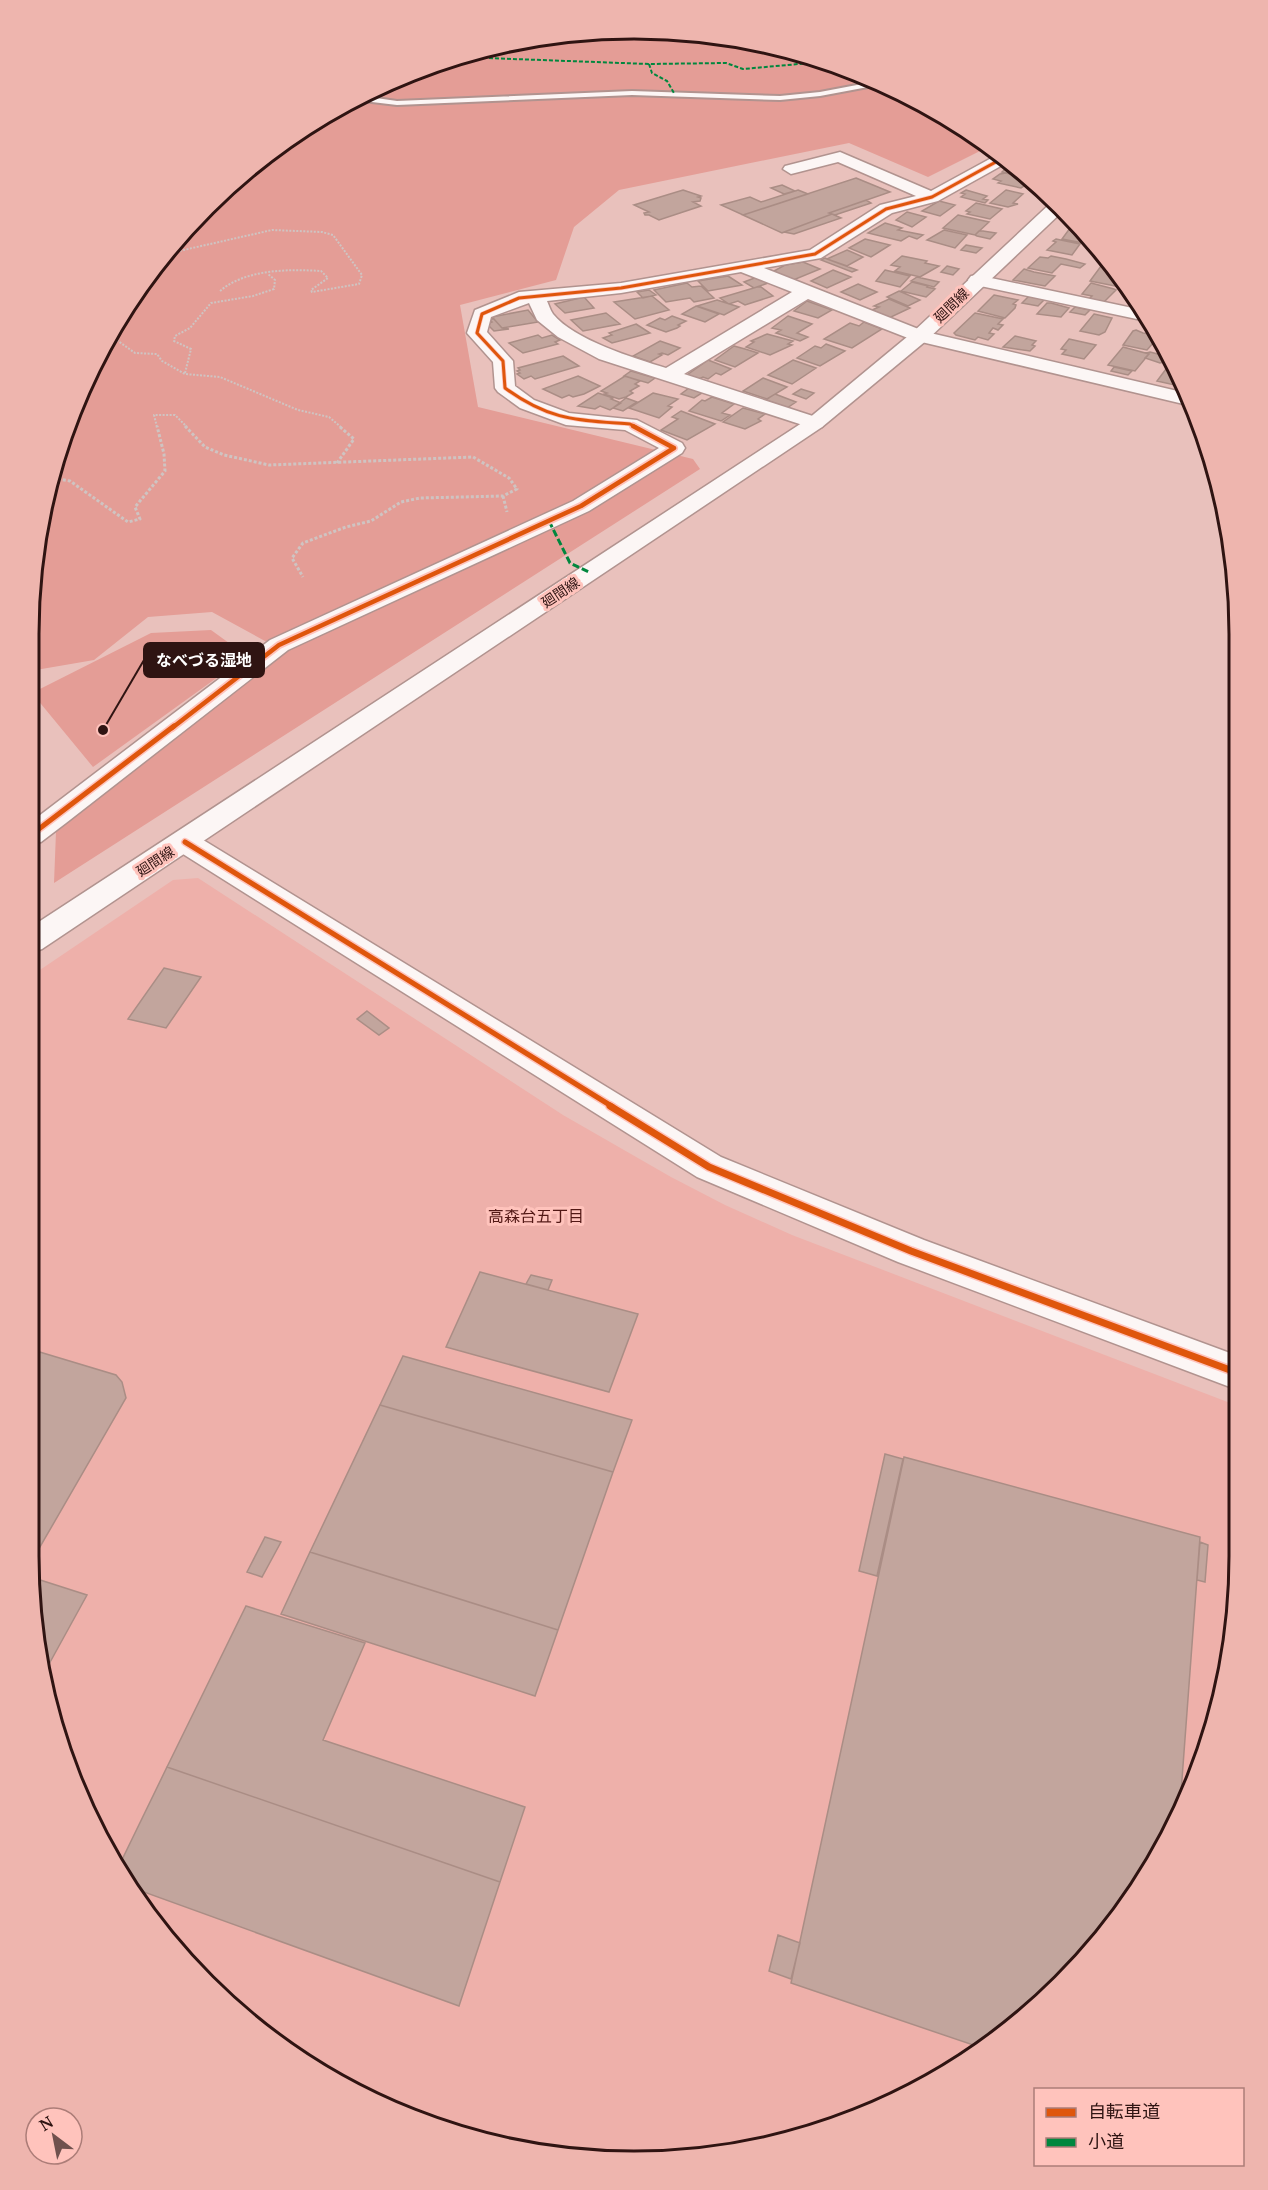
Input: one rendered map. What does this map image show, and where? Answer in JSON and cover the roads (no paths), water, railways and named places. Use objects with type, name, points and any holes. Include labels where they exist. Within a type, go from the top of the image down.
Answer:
[{"type":"street","points":[[791,168],[840,157],[932,197]]},
{"type":"street","points":[[39,830],[279,645],[581,506],[674,448],[630,424],[566,419],[527,404],[505,388],[503,361],[477,333],[482,314],[519,298],[621,288],[815,254],[886,209],[932,197],[996,162]]},
{"type":"street","name":"廻間線","points":[[39,937],[815,423],[920,336],[1053,211]]},
{"type":"street","points":[[744,267],[920,336],[1180,398]]},
{"type":"street","points":[[977,280],[1135,314]]},
{"type":"street","points":[[668,375],[806,292]]},
{"type":"street","points":[[537,297],[544,316],[565,333],[606,355],[815,423]]},
{"type":"street","points":[[185,842],[709,1167],[911,1251],[1229,1370]]},
{"type":"lane","points":[[371,100],[397,104],[424,104],[632,93],[780,98],[866,86]]},
{"type":"place","name":"なべづる湿地","points":[[103,730]]},
{"type":"district","name":"高森台五丁目","points":[[536,1216]]}]
